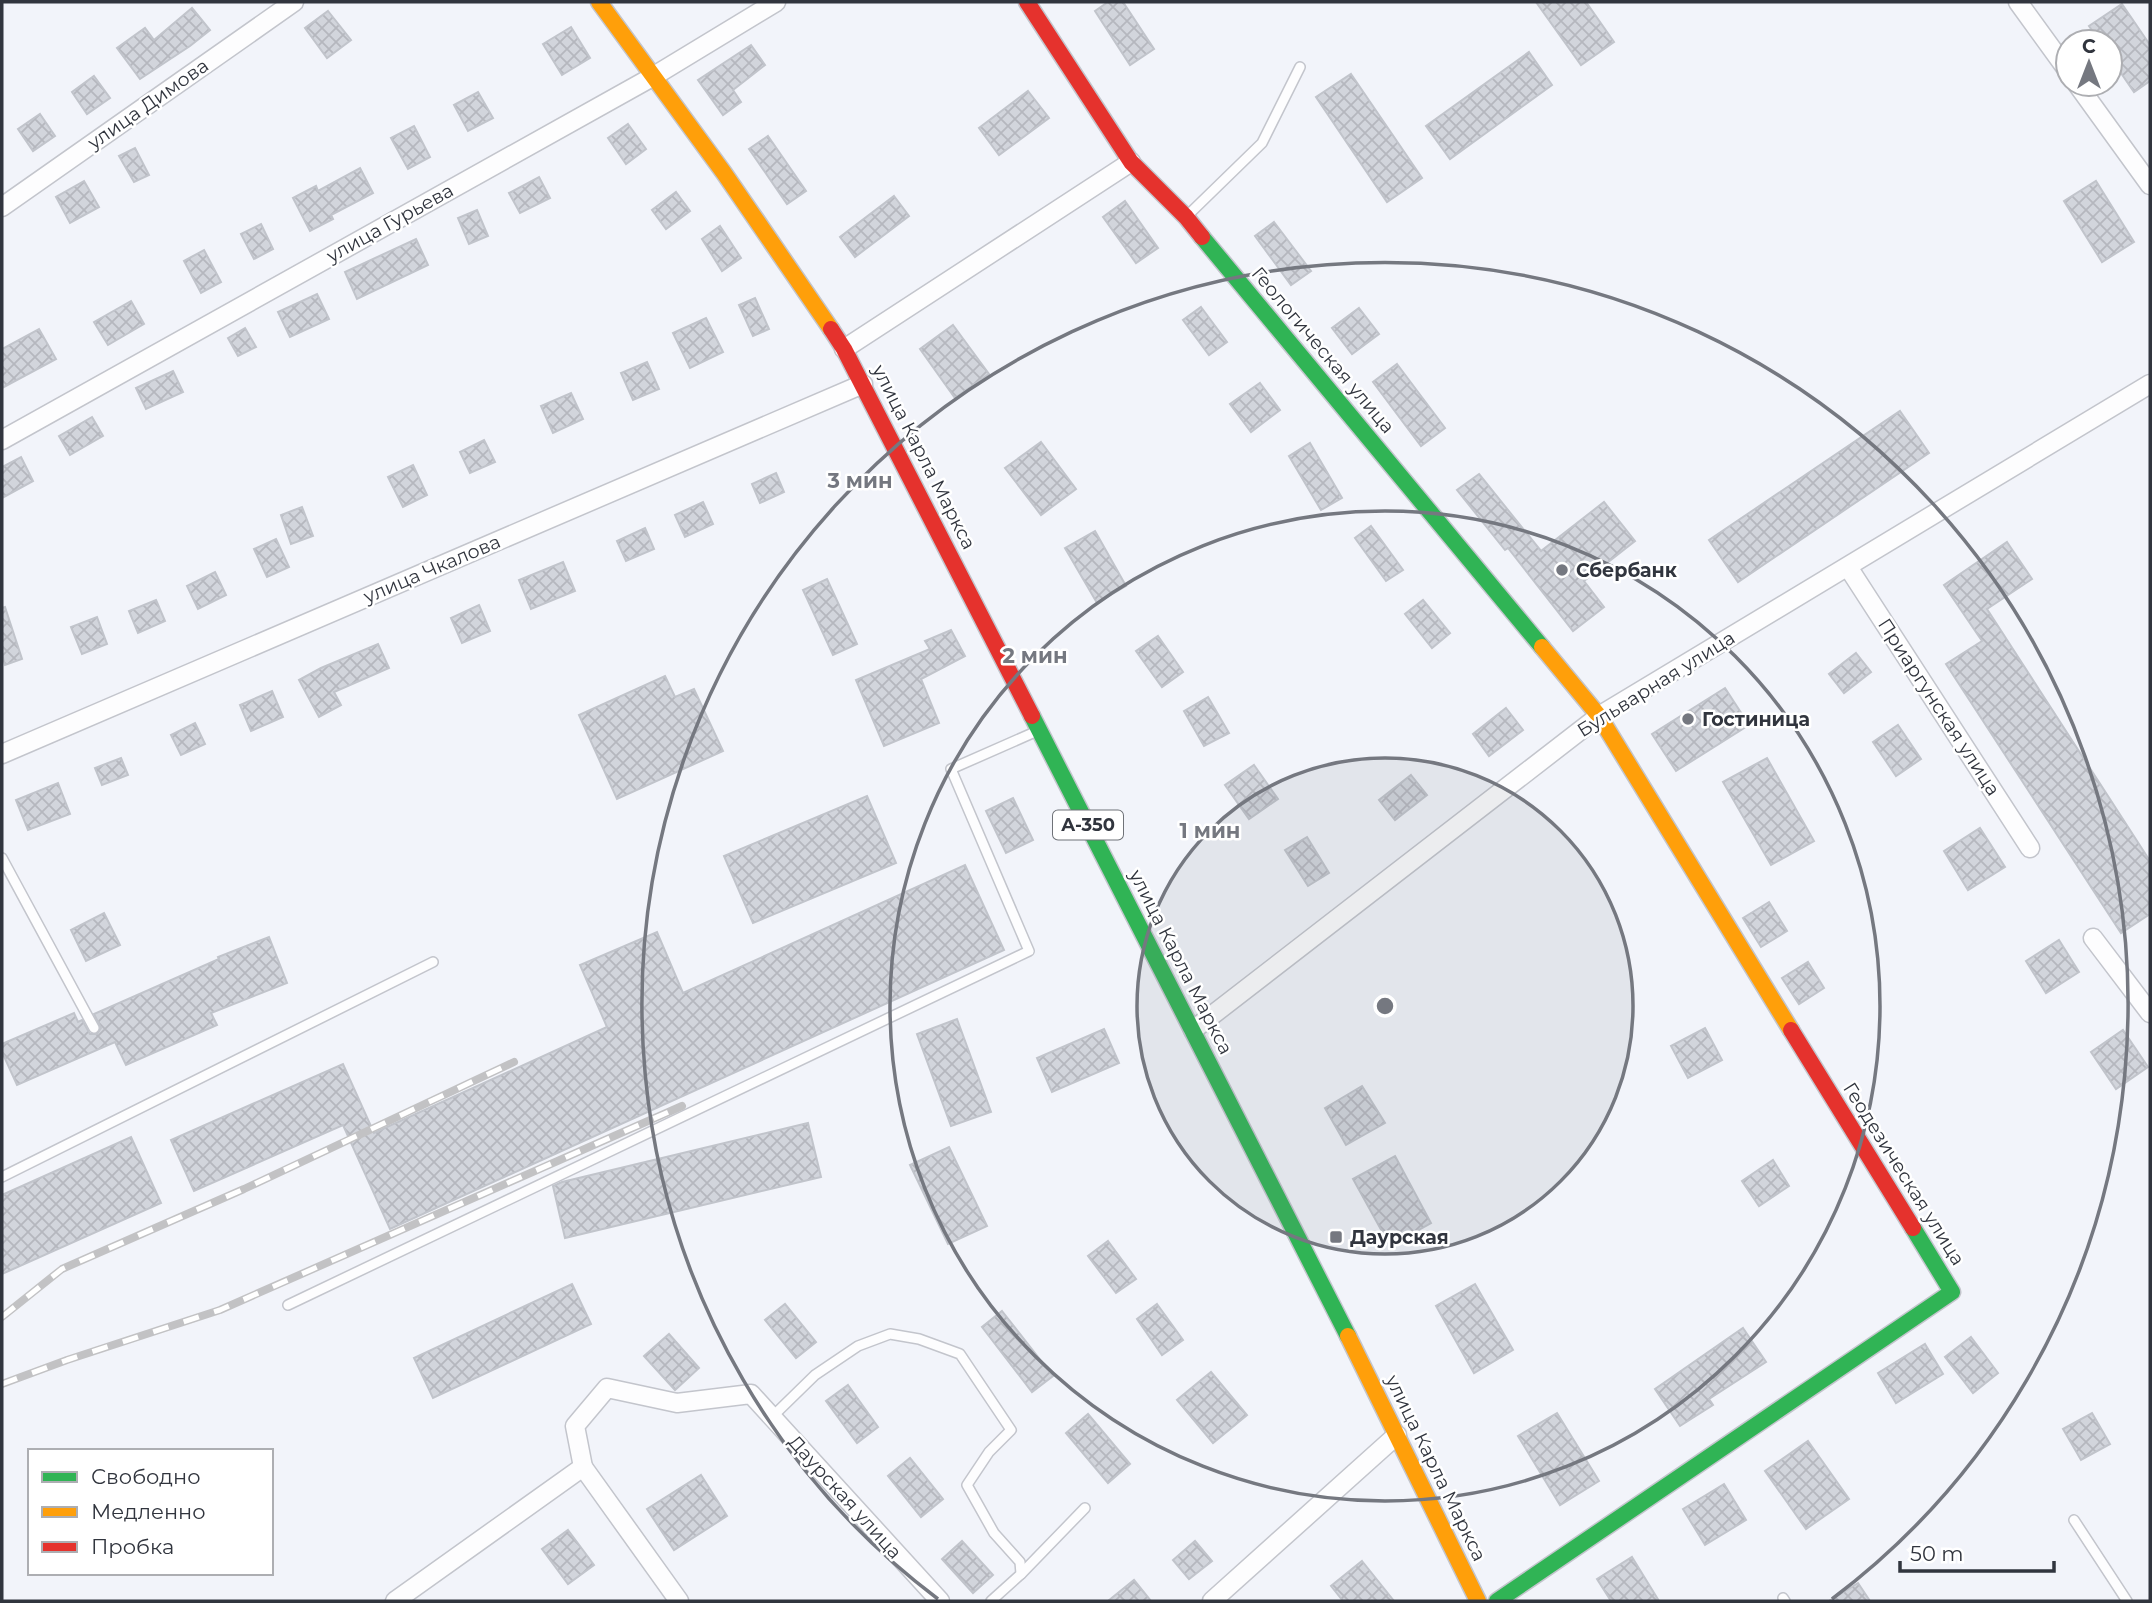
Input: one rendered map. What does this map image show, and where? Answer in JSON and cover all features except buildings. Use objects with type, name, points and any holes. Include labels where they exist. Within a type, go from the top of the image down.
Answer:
[{"type":"main road","name":"улица Карла Маркса","points":[[598,2],[654,76],[807,292],[844,349],[1193,1030],[1478,1601]]},
{"type":"main road","name":"Геологическая улица","points":[[1027,2],[1131,162],[1186,217],[1599,716]]},
{"type":"main road","name":"Геодезическая улица","points":[[1497,1601],[1952,1292],[1599,716]]},
{"type":"street","name":"улица Димова","points":[[2,206],[294,2]]},
{"type":"street","name":"улица Гурьева","points":[[2,440],[654,76],[776,2]]},
{"type":"street","points":[[2018,2],[2054,52]]},
{"type":"street","points":[[2087,98],[2150,185]]},
{"type":"street","points":[[844,349],[1131,162]]},
{"type":"street","name":"улица Чкалова","points":[[2,754],[863,384]]},
{"type":"street","name":"Бульварная улица","points":[[1193,1030],[1599,716],[2150,384]]},
{"type":"street","name":"Приаргунская улица","points":[[1848,567],[2030,848]]},
{"type":"street","points":[[2093,937],[2150,1013]]},
{"type":"street","name":"Даурская улица","points":[[583,1467],[575,1426],[607,1388],[677,1403],[751,1394],[940,1601]]},
{"type":"street","points":[[1212,1601],[1397,1435]]},
{"type":"street","points":[[395,1601],[583,1467],[679,1601]]},
{"type":"lane","points":[[1186,217],[1262,143],[1300,67]]},
{"type":"lane","points":[[288,1306],[1029,951],[951,769],[1040,730]]},
{"type":"lane","points":[[2,858],[94,1028]]},
{"type":"lane","points":[[2,1177],[433,962]]},
{"type":"lane","points":[[772,1417],[815,1375],[858,1346],[890,1334],[919,1339],[960,1354],[1011,1430],[989,1451],[967,1485],[994,1533],[1020,1562],[1021,1574]]},
{"type":"lane","points":[[991,1601],[1085,1508]]},
{"type":"lane","points":[[2074,1520],[2127,1601]]},
{"type":"railway","points":[[2,1317],[62,1269],[244,1189],[514,1062]]},
{"type":"railway","points":[[2,1384],[220,1310],[682,1106]]},
{"type":"traffic: fast","points":[[1202,237],[1542,647]]},
{"type":"traffic: fast","points":[[1032,716],[1348,1336]]},
{"type":"traffic: fast","points":[[1497,1601],[1952,1292],[1913,1228]]},
{"type":"traffic: slow","points":[[599,2],[724,173],[831,329]]},
{"type":"traffic: slow","points":[[1542,647],[1599,716],[1791,1030]]},
{"type":"traffic: slow","points":[[1348,1336],[1478,1601]]},
{"type":"traffic: jam","points":[[1027,2],[1131,162],[1186,217],[1202,237]]},
{"type":"traffic: jam","points":[[831,329],[844,349],[1032,716]]},
{"type":"traffic: jam","points":[[1791,1030],[1913,1228]]},
{"type":"place","name":"Сбербанк","points":[[1562,570]]},
{"type":"place","name":"Гостиница","points":[[1688,719]]},
{"type":"place","name":"Даурская","points":[[1336,1237]]}]
